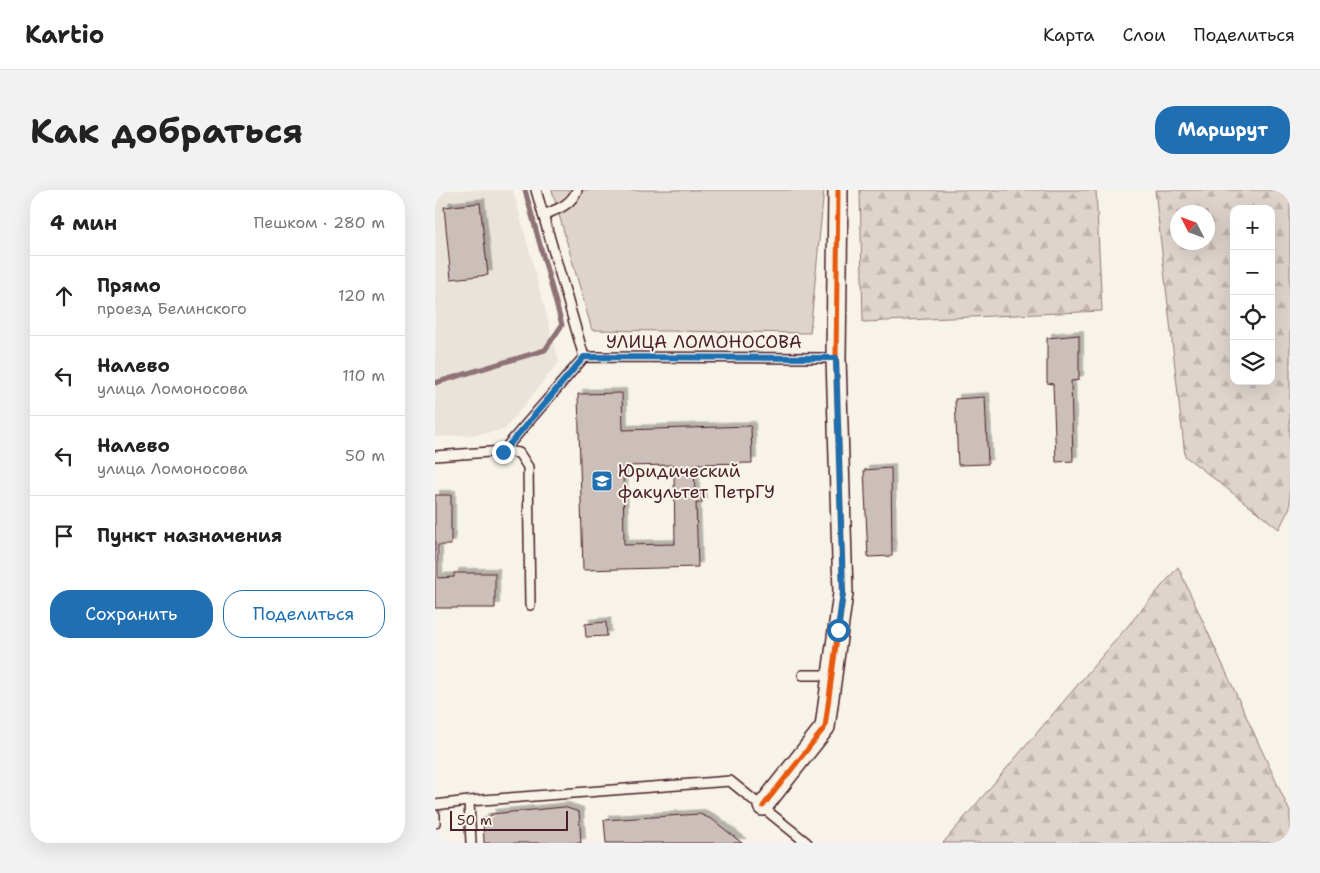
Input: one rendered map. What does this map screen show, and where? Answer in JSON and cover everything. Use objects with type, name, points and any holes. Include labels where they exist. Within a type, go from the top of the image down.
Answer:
[{"type":"street","points":[[763,806],[825,727],[843,593],[836,358],[839,190]]},
{"type":"lane","points":[[537,190],[584,357]]},
{"type":"lane","points":[[543,215],[561,208],[573,199],[577,190]]},
{"type":"lane","name":"УЛИЦА ЛОМОНОСОВА","points":[[503,452],[584,357],[836,358]]},
{"type":"lane","points":[[435,456],[503,452],[519,453],[528,467],[530,605]]},
{"type":"lane","points":[[803,675],[832,675]]},
{"type":"lane","points":[[435,805],[469,800],[730,781],[807,843]]},
{"type":"lane","points":[[469,800],[471,843]]},
{"type":"lane","points":[[435,815],[435,822]]},
{"type":"shaded area","points":[[435,190],[513,190],[559,362],[504,430],[472,435],[435,437]]},
{"type":"green space","points":[[552,190],[824,190],[810,333],[592,330]]},
{"type":"green space","points":[[860,190],[1096,190],[1102,311],[863,322]]},
{"type":"green space","points":[[1155,190],[1290,190],[1290,507],[1279,529],[1185,456]]},
{"type":"green space","points":[[1178,567],[1290,812],[1290,843],[943,843]]},
{"type":"building","points":[[480,203],[488,275],[451,279],[444,207]]},
{"type":"building","points":[[1079,335],[1079,380],[1071,381],[1073,461],[1056,462],[1053,384],[1047,383],[1047,338]]},
{"type":"building","name":"Юридический факультет ПетрГУ","points":[[622,393],[623,430],[751,426],[752,463],[694,464],[695,495],[701,495],[702,503],[696,503],[698,567],[583,570],[578,394]],"holes":[[[674,465],[675,544],[624,545],[623,466]]]},
{"type":"building","points":[[985,397],[988,464],[958,465],[955,399]]},
{"type":"building","points":[[891,468],[892,556],[868,557],[864,470]]},
{"type":"building","points":[[435,495],[451,495],[451,545],[438,545],[438,578],[454,577],[454,573],[495,573],[495,608],[435,608]]},
{"type":"building","points":[[606,622],[607,636],[586,637],[585,624]]},
{"type":"building","points":[[564,807],[579,812],[581,843],[484,843],[483,818],[491,818],[491,814]]},
{"type":"building","points":[[700,814],[713,820],[742,843],[606,843],[604,820]]},
{"type":"waterway","points":[[435,383],[545,350],[562,325],[525,190]]},
{"type":"cycle path","points":[[763,806],[825,727],[843,593],[836,358],[838,190]]},
{"type":"place","name":"Юридический факультет ПетрГУ","points":[[602,481]]},
{"type":"route","points":[[503,452],[584,357],[836,358],[843,593],[838,630]]}]
